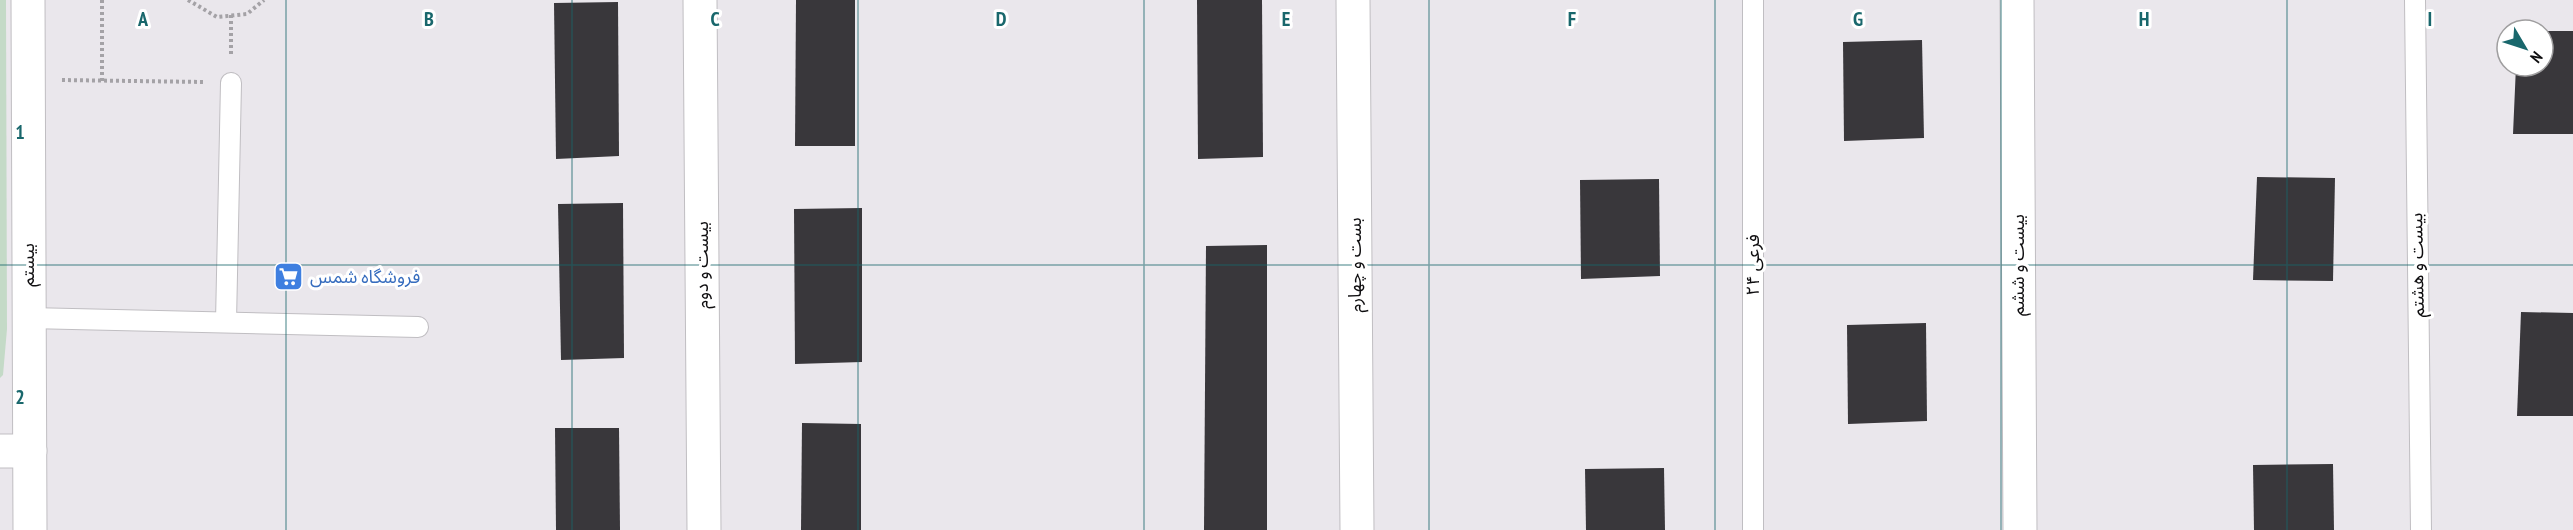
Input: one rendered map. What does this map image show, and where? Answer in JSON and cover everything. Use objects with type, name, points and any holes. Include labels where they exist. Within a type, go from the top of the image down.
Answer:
[{"type":"street","name":"بیستم","points":[[28,0],[29,318],[15,451],[30,530]]},
{"type":"street","name":"بیست و دوم","points":[[700,0],[704,530]]},
{"type":"street","name":"بست و چهارم","points":[[1353,0],[1357,530]]},
{"type":"street","name":"بیست و ششم","points":[[2017,0],[2020,530]]},
{"type":"lane","name":"فرعی ۲۴","points":[[1753,0],[1753,530]]},
{"type":"lane","name":"بیست و هشتم","points":[[2415,0],[2421,530]]},
{"type":"lane","points":[[226,322],[231,82]]},
{"type":"lane","points":[[29,318],[418,327]]},
{"type":"path","points":[[102,0],[102,81]]},
{"type":"path","points":[[188,0],[217,17],[247,14],[264,0]]},
{"type":"path","points":[[28,79],[231,82],[231,15]]},
{"type":"green space","points":[[0,0],[6,0],[7,329],[3,375],[0,378]]},
{"type":"building","points":[[796,0],[855,0],[855,146],[795,146]]},
{"type":"building","points":[[1197,0],[1262,0],[1263,157],[1198,159]]},
{"type":"building","points":[[618,2],[619,156],[556,159],[554,3]]},
{"type":"building","points":[[2555,31],[2573,31],[2573,134],[2513,134],[2515,78],[2555,78]]},
{"type":"building","points":[[1922,40],[1924,138],[1844,141],[1843,42]]},
{"type":"building","points":[[2257,177],[2335,178],[2333,281],[2253,280]]},
{"type":"building","points":[[1659,179],[1660,276],[1581,279],[1580,180]]},
{"type":"building","points":[[623,203],[624,358],[561,360],[558,204]]},
{"type":"building","points":[[862,208],[862,362],[795,364],[794,209]]},
{"type":"building","points":[[1267,245],[1267,530],[1204,530],[1206,246]]},
{"type":"building","points":[[2521,312],[2573,313],[2573,416],[2517,416]]},
{"type":"building","points":[[1926,323],[1927,421],[1848,424],[1847,325]]},
{"type":"building","points":[[802,423],[861,424],[861,530],[801,530]]},
{"type":"building","points":[[555,428],[619,428],[620,530],[556,530]]},
{"type":"building","points":[[2333,464],[2334,530],[2254,530],[2253,465]]},
{"type":"building","points":[[1664,468],[1665,530],[1586,530],[1585,469]]},
{"type":"place","name":"فروشگاه شمس","points":[[289,277]]}]
